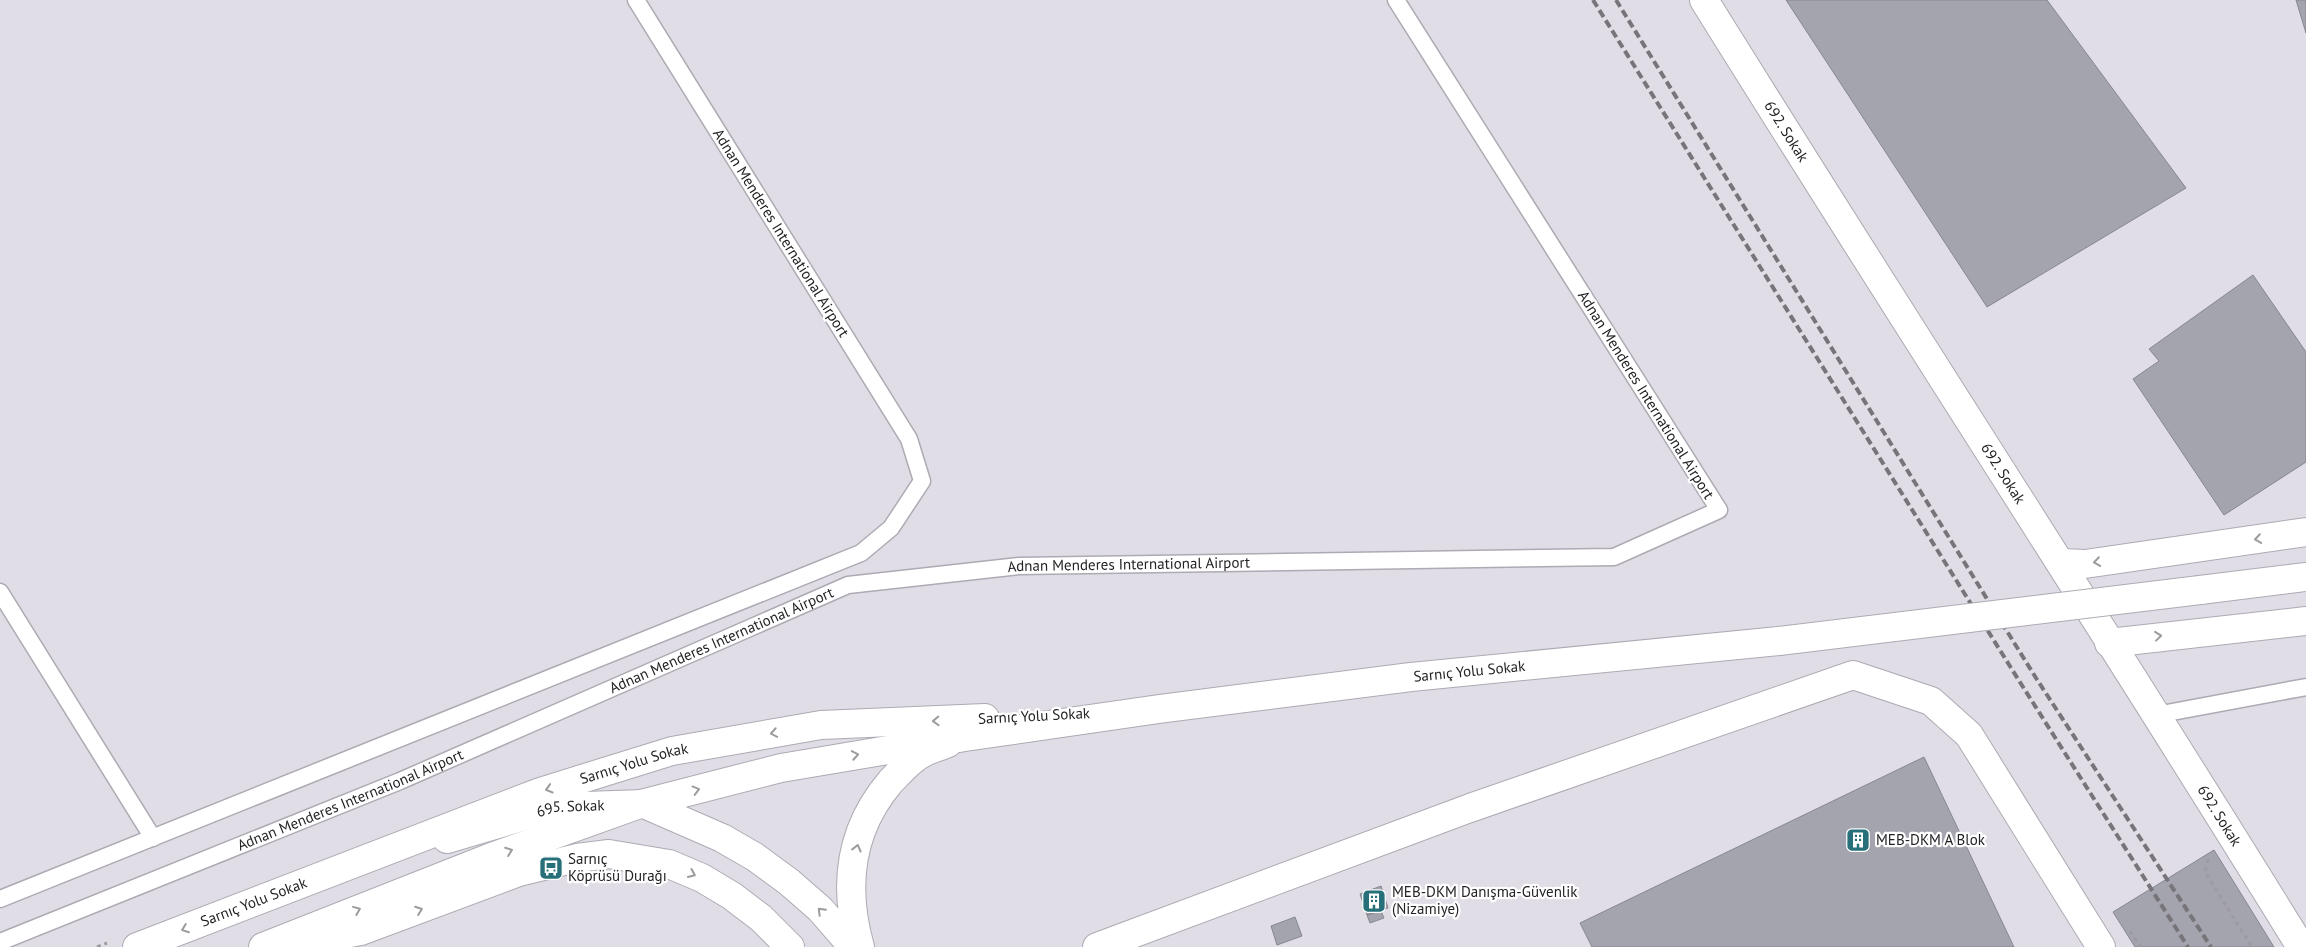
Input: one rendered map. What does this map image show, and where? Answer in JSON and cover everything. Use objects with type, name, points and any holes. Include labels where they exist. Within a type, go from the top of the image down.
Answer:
[{"type":"main road","name":"692. Sokak","points":[[1704,0],[1820,187],[2062,563],[2109,643],[2301,947]]},
{"type":"main road","points":[[2062,563],[2086,564],[2306,532]]},
{"type":"main road","name":"Sarnıç Yolu Sokak","points":[[263,947],[489,858],[644,804],[781,768],[964,737],[1159,709],[1411,677],[1779,641],[2306,577]]},
{"type":"main road","points":[[2109,643],[2306,621]]},
{"type":"main road","points":[[1097,947],[1470,808],[1853,675],[1931,701],[1969,735],[2101,947]]},
{"type":"main road","name":"Sarnıç Yolu Sokak","points":[[137,947],[540,792],[672,751],[821,725],[1159,709]]},
{"type":"main road","points":[[860,947],[853,922],[850,894],[852,867],[858,841],[868,816],[882,792],[900,771],[921,754],[964,737]]},
{"type":"main road","name":"695. Sokak","points":[[253,903],[556,807],[644,804],[722,838],[755,857],[789,882],[820,909],[853,947]]},
{"type":"main road","points":[[270,947],[361,931],[519,872],[577,858],[609,854],[669,864],[702,878],[732,896],[761,918],[790,947]]},
{"type":"lane","name":"Adnan Menderes International Airport","points":[[0,899],[861,553],[891,528],[922,481],[909,439],[636,0]]},
{"type":"lane","name":"Adnan Menderes International Airport","points":[[0,942],[400,781],[848,584],[1019,566],[1614,557],[1719,510],[1396,0]]},
{"type":"lane","points":[[0,592],[153,838]]},
{"type":"lane","points":[[2156,715],[2306,687]]},
{"type":"path","points":[[2205,872],[2252,947]]},
{"type":"path","points":[[2127,925],[2141,947]]},
{"type":"building","points":[[1786,0],[2047,0],[2186,188],[1987,307]]},
{"type":"building","points":[[2296,0],[2306,0],[2306,33]]},
{"type":"building","points":[[2253,275],[2306,352],[2306,462],[2224,515],[2133,379],[2159,361],[2149,349]]},
{"type":"building","name":"MEB-DKM A Blok","points":[[1924,757],[2014,947],[1592,947],[1580,923]]},
{"type":"building","points":[[2214,850],[2274,947],[2135,947],[2113,912]]},
{"type":"building","name":"MEB-DKM Danışma-Güvenlik (Nizamiye)","points":[[1381,886],[1388,908],[1367,915],[1360,894]]},
{"type":"building","points":[[1381,911],[1384,918],[1370,923],[1367,915]]},
{"type":"building","points":[[1295,917],[1302,936],[1277,945],[1271,926]]},
{"type":"railway","points":[[1593,0],[2188,947]]},
{"type":"railway","points":[[1616,0],[2036,678],[2211,947]]},
{"type":"place","name":"MEB-DKM A Blok","points":[[1858,840]]},
{"type":"place","name":"Sarnıç Köprüsü Durağı","points":[[551,868]]},
{"type":"place","name":"MEB-DKM Danışma-Güvenlik (Nizamiye)","points":[[1374,901]]}]
